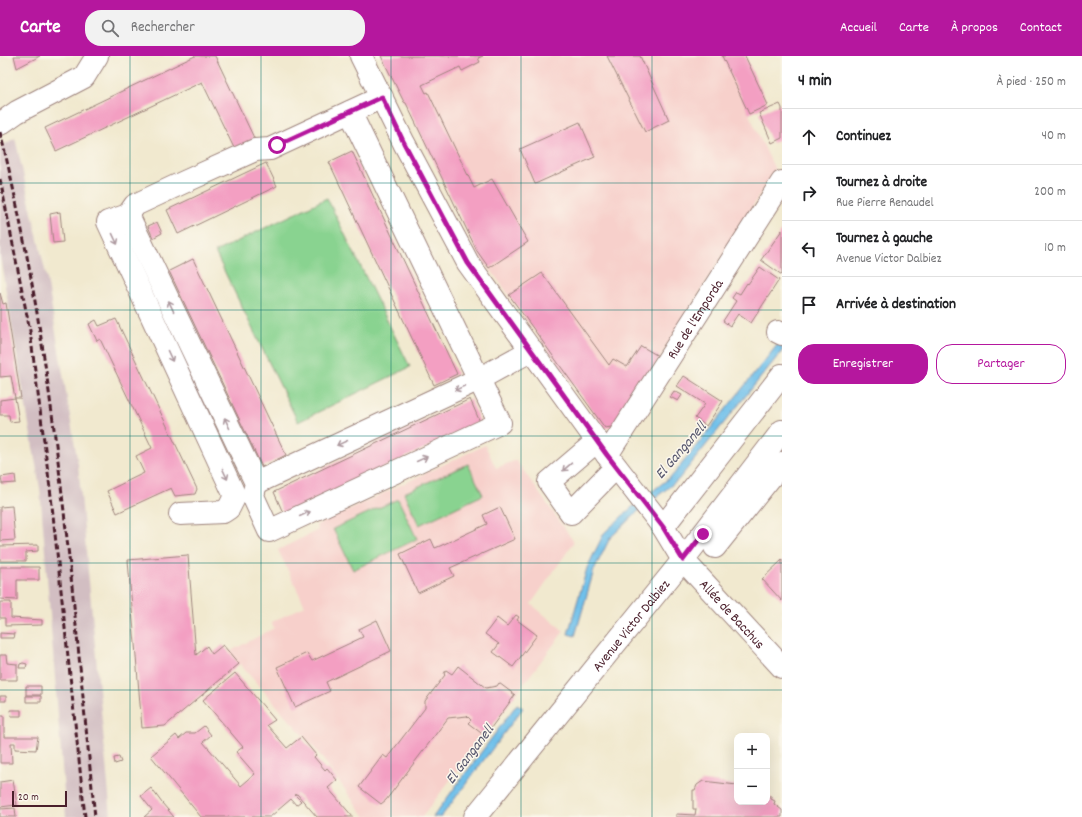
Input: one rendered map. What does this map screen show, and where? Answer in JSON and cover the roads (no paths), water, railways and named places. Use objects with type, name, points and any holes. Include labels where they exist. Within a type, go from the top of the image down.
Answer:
[{"type":"street","points":[[0,105],[97,56]]},
{"type":"street","points":[[0,124],[17,112],[84,77],[97,56]]},
{"type":"street","name":"Allée de Bacchus","points":[[361,56],[404,143],[468,263],[607,454],[657,519],[683,560],[782,667]]},
{"type":"street","points":[[350,112],[500,423],[269,531],[108,222],[128,214],[135,205],[182,183],[255,150],[270,149],[382,97]]},
{"type":"street","name":"Rue de l'Emporda","points":[[607,454],[782,182]]},
{"type":"street","points":[[180,514],[223,512],[248,492],[479,379],[532,350]]},
{"type":"street","points":[[657,519],[782,375]]},
{"type":"street","name":"Avenue Victor Dalbiez","points":[[476,817],[683,560],[782,431]]},
{"type":"street","points":[[715,547],[782,462]]},
{"type":"water","points":[[782,339],[782,351],[678,480],[636,513],[610,538],[594,570],[575,636],[568,634],[587,568],[604,533],[631,508],[673,475]]},
{"type":"water","points":[[517,704],[523,708],[441,817],[433,817]]},
{"type":"railway","points":[[0,132],[19,217],[35,302],[60,473],[95,817]]},
{"type":"railway","points":[[0,179],[30,331],[51,496],[85,817]]},
{"type":"water label","name":"El Ganganell","points":[[680,450]]},
{"type":"water label","name":"El Ganganell","points":[[469,754]]}]
